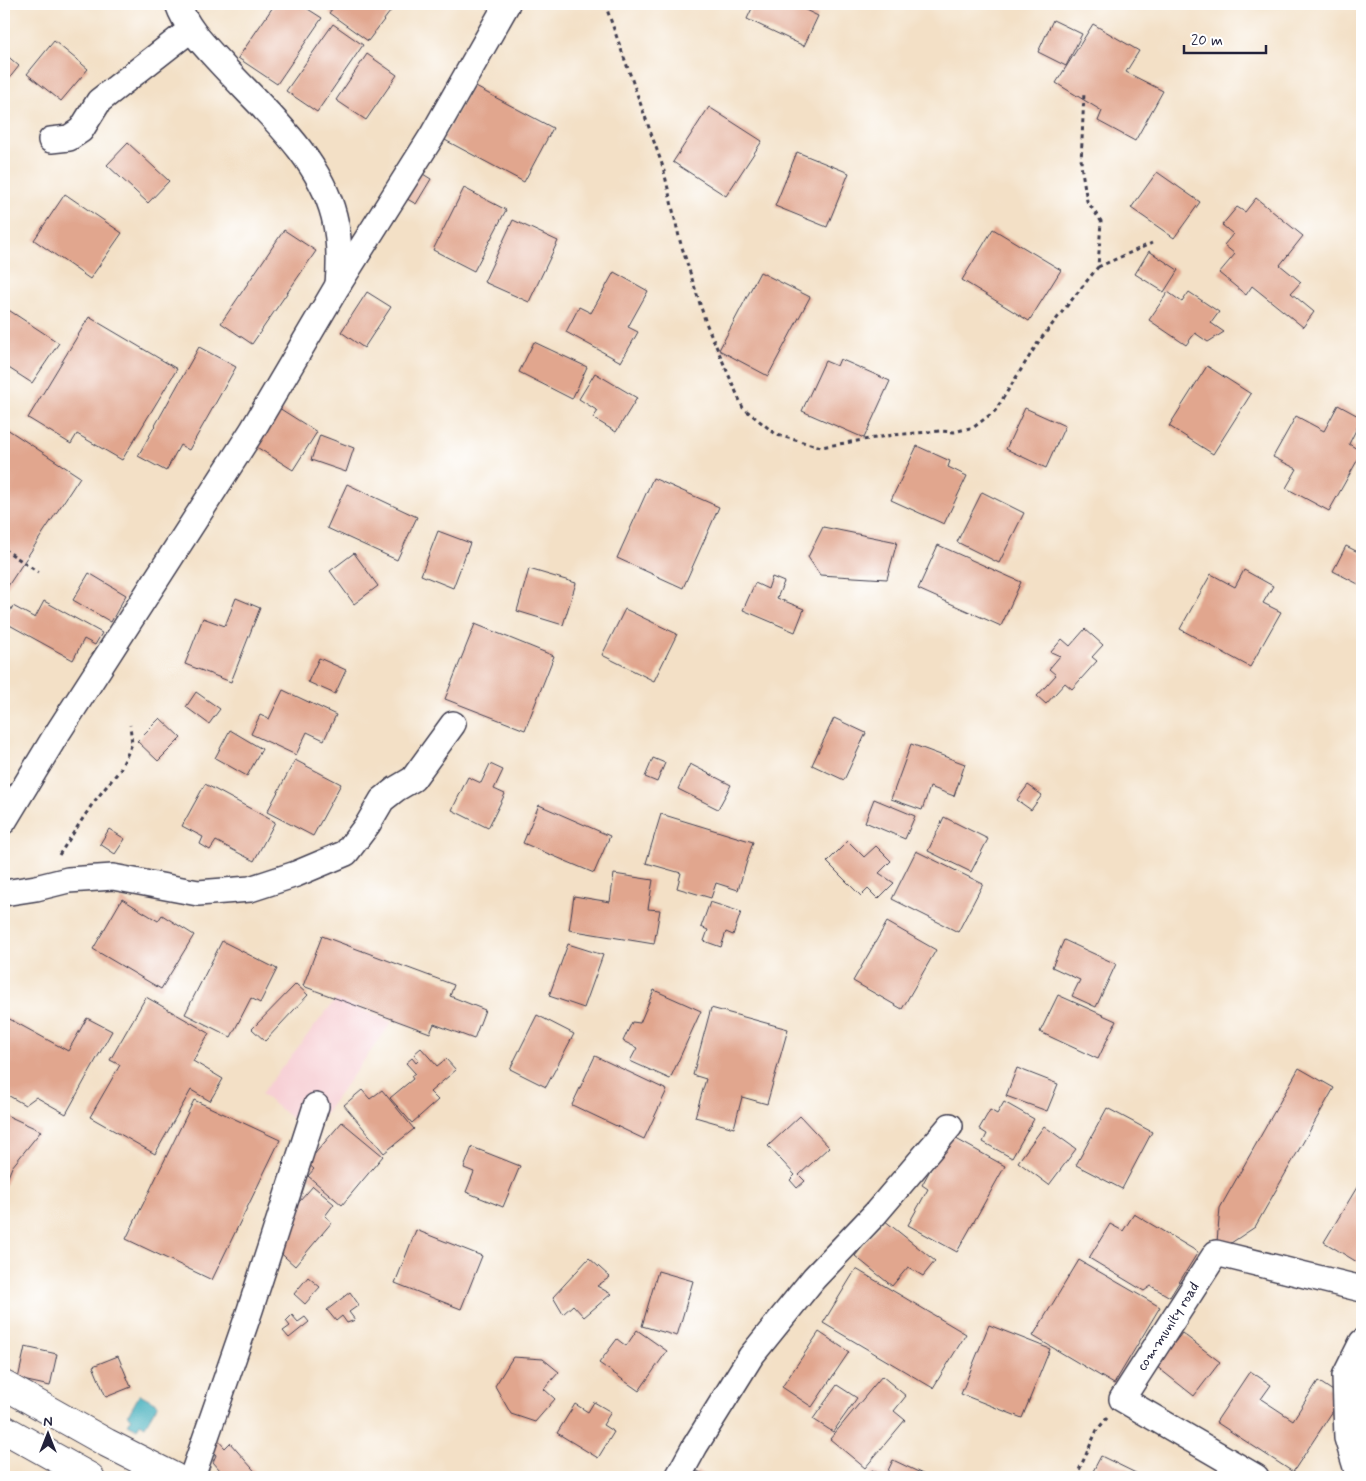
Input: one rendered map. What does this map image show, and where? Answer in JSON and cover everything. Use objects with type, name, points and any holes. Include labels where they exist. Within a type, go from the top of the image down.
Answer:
[{"type":"main road","points":[[4,1385],[107,1443],[174,1477]]},
{"type":"main road","points":[[4,1428],[90,1477]]},
{"type":"street","points":[[178,4],[190,30],[296,143],[312,165],[334,216],[340,259],[338,285]]},
{"type":"street","points":[[4,821],[53,740],[252,431],[338,285],[432,136],[507,4]]},
{"type":"street","points":[[51,140],[70,138],[81,130],[99,101],[190,30]]},
{"type":"street","points":[[4,893],[68,880],[113,877],[198,893],[250,890],[296,874],[346,853],[368,824],[382,800],[412,780],[454,724]]},
{"type":"street","points":[[192,1477],[250,1310],[316,1106]]},
{"type":"street","points":[[678,1477],[695,1446],[752,1356],[814,1278],[875,1214],[950,1126]]},
{"type":"street","name":"community road","points":[[1122,1399],[1216,1253],[1362,1289]]},
{"type":"street","points":[[1359,1477],[1348,1438],[1345,1376],[1362,1342]]},
{"type":"street","points":[[1122,1399],[1256,1477]]},
{"type":"path","points":[[605,4],[663,166],[680,241],[706,323],[743,408],[777,435],[821,447],[893,435],[940,431],[954,432],[974,427],[995,411],[1039,341],[1098,266],[1152,243]]},
{"type":"path","points":[[1084,92],[1081,165],[1087,201],[1101,221],[1098,266]]},
{"type":"path","points":[[4,549],[38,572]]},
{"type":"path","points":[[36,888],[93,803],[120,770],[132,744],[130,725]]},
{"type":"path","points":[[1076,1477],[1097,1430],[1122,1399]]},
{"type":"shaded area","points":[[336,999],[392,1022],[311,1133],[261,1094]]},
{"type":"water","points":[[140,1394],[158,1404],[145,1426],[140,1423],[137,1429],[128,1424],[132,1418],[128,1415]]},
{"type":"building","points":[[275,4],[300,4],[322,18],[277,84],[238,58]]},
{"type":"building","points":[[336,4],[396,4],[368,41],[329,13]]},
{"type":"building","points":[[754,4],[793,4],[818,16],[804,46],[747,19]]},
{"type":"building","points":[[1053,20],[1082,34],[1066,66],[1038,52]]},
{"type":"building","points":[[333,24],[363,45],[317,112],[286,91]]},
{"type":"building","points":[[1093,24],[1139,51],[1126,72],[1163,91],[1135,141],[1098,121],[1102,111],[1056,83]]},
{"type":"building","points":[[54,41],[88,69],[61,101],[27,74]]},
{"type":"building","points":[[4,53],[19,66],[4,85]]},
{"type":"building","points":[[367,54],[397,75],[366,120],[336,100]]},
{"type":"building","points":[[472,85],[553,128],[524,182],[443,139]]},
{"type":"building","points":[[709,107],[762,141],[726,196],[673,162]]},
{"type":"building","points":[[128,143],[169,181],[148,203],[107,165]]},
{"type":"building","points":[[797,152],[849,173],[827,227],[775,206]]},
{"type":"building","points":[[418,171],[431,179],[416,204],[402,196]]},
{"type":"building","points":[[1157,172],[1200,202],[1174,238],[1131,208]]},
{"type":"building","points":[[464,188],[506,210],[474,271],[433,250]]},
{"type":"building","points":[[65,194],[122,233],[90,279],[34,240]]},
{"type":"building","points":[[1256,198],[1303,236],[1280,265],[1301,282],[1291,293],[1314,312],[1303,327],[1252,286],[1246,295],[1219,273],[1235,254],[1224,245],[1233,234],[1222,225],[1237,207],[1245,212]]},
{"type":"building","points":[[513,220],[558,241],[529,302],[484,282]]},
{"type":"building","points":[[993,229],[1061,270],[1029,321],[962,280]]},
{"type":"building","points":[[284,230],[316,251],[252,344],[221,323]]},
{"type":"building","points":[[1149,251],[1178,270],[1164,292],[1135,274]]},
{"type":"building","points":[[614,272],[648,291],[628,327],[638,332],[621,362],[566,332],[579,307],[591,313]]},
{"type":"building","points":[[760,272],[810,297],[768,376],[719,350]]},
{"type":"building","points":[[367,292],[391,307],[364,348],[341,332]]},
{"type":"building","points":[[1168,292],[1182,302],[1189,292],[1219,312],[1211,323],[1224,332],[1208,342],[1195,333],[1186,345],[1149,320]]},
{"type":"building","points":[[4,307],[59,343],[32,383],[4,365]]},
{"type":"building","points":[[89,317],[177,369],[122,460],[77,434],[71,444],[28,418]]},
{"type":"building","points":[[534,342],[587,367],[572,399],[519,372]]},
{"type":"building","points":[[199,347],[236,367],[189,450],[180,445],[166,471],[138,456]]},
{"type":"building","points":[[840,359],[890,381],[864,438],[802,411],[825,361],[837,366]]},
{"type":"building","points":[[1207,366],[1251,394],[1213,454],[1169,426]]},
{"type":"building","points":[[595,373],[637,398],[616,432],[593,418],[598,411],[579,399]]},
{"type":"building","points":[[1338,405],[1362,418],[1349,444],[1362,452],[1329,511],[1286,488],[1297,469],[1273,457],[1296,416],[1324,431]]},
{"type":"building","points":[[279,408],[317,432],[293,470],[255,446]]},
{"type":"building","points":[[1025,408],[1065,426],[1046,468],[1006,449]]},
{"type":"building","points":[[4,427],[80,477],[4,592]]},
{"type":"building","points":[[320,435],[354,448],[346,472],[311,460]]},
{"type":"building","points":[[917,446],[950,461],[948,467],[967,476],[944,524],[891,500]]},
{"type":"building","points":[[653,478],[719,507],[683,588],[617,558]]},
{"type":"building","points":[[347,484],[417,517],[397,560],[327,528]]},
{"type":"building","points":[[982,492],[1024,513],[999,563],[957,542]]},
{"type":"building","points":[[823,527],[897,542],[887,579],[820,575],[808,557]]},
{"type":"building","points":[[438,531],[470,543],[453,588],[421,575]]},
{"type":"building","points":[[938,545],[1021,582],[1001,626],[918,589]]},
{"type":"building","points":[[1346,546],[1362,554],[1362,586],[1333,571]]},
{"type":"building","points":[[354,553],[378,586],[354,604],[330,571]]},
{"type":"building","points":[[529,569],[576,583],[563,625],[517,611]]},
{"type":"building","points":[[1244,570],[1273,586],[1263,603],[1281,612],[1250,667],[1180,629],[1211,574],[1235,587]]},
{"type":"building","points":[[89,573],[126,595],[111,622],[73,600]]},
{"type":"building","points":[[772,577],[784,582],[777,598],[804,609],[795,632],[743,610],[755,583],[768,589]]},
{"type":"building","points":[[236,598],[260,608],[231,682],[185,664],[203,618],[225,626]]},
{"type":"building","points":[[44,601],[102,633],[95,645],[84,639],[73,660],[4,622],[13,606],[35,618]]},
{"type":"building","points":[[625,609],[677,634],[654,681],[602,655]]},
{"type":"building","points":[[475,624],[554,656],[525,730],[445,699]]},
{"type":"building","points":[[1085,629],[1103,645],[1092,657],[1097,661],[1072,689],[1065,683],[1046,704],[1037,696],[1056,675],[1049,669],[1060,656],[1051,652],[1062,639],[1070,646]]},
{"type":"building","points":[[319,658],[346,670],[335,694],[308,682]]},
{"type":"building","points":[[283,690],[336,715],[324,740],[307,732],[296,755],[251,734],[260,715],[269,719]]},
{"type":"building","points":[[196,692],[220,709],[209,724],[186,707]]},
{"type":"building","points":[[160,718],[181,738],[158,761],[137,741]]},
{"type":"building","points":[[834,718],[866,733],[844,780],[812,765]]},
{"type":"building","points":[[230,730],[262,749],[247,776],[215,758]]},
{"type":"building","points":[[911,744],[965,764],[954,796],[930,787],[922,810],[891,799]]},
{"type":"building","points":[[653,758],[665,763],[657,782],[645,777]]},
{"type":"building","points":[[295,760],[341,784],[313,836],[267,812]]},
{"type":"building","points":[[490,764],[503,770],[494,789],[505,794],[488,828],[452,810],[468,777],[481,783]]},
{"type":"building","points":[[690,764],[731,785],[718,809],[678,789]]},
{"type":"building","points":[[205,784],[275,822],[254,861],[216,841],[210,850],[200,844],[203,837],[182,826]]},
{"type":"building","points":[[1028,785],[1042,795],[1031,810],[1017,800]]},
{"type":"building","points":[[874,799],[915,816],[905,839],[865,822]]},
{"type":"building","points":[[539,805],[610,836],[594,873],[523,843]]},
{"type":"building","points":[[661,814],[753,842],[738,890],[716,883],[711,898],[677,888],[681,873],[646,863]]},
{"type":"building","points":[[944,817],[988,839],[971,872],[928,851]]},
{"type":"building","points":[[109,829],[125,839],[115,854],[100,844]]},
{"type":"building","points":[[848,841],[864,857],[876,846],[891,861],[879,873],[894,883],[878,899],[868,889],[861,896],[827,862]]},
{"type":"building","points":[[916,851],[983,884],[958,932],[892,899]]},
{"type":"building","points":[[614,874],[653,880],[648,909],[660,910],[654,944],[569,930],[574,896],[610,902]]},
{"type":"building","points":[[122,899],[158,921],[162,915],[194,935],[161,989],[93,949]]},
{"type":"building","points":[[710,902],[741,912],[733,935],[726,932],[721,947],[704,941],[708,930],[701,927]]},
{"type":"building","points":[[887,922],[936,950],[902,1009],[853,981]]},
{"type":"building","points":[[322,936],[454,985],[450,996],[485,1010],[474,1039],[434,1024],[430,1033],[303,986]]},
{"type":"building","points":[[1064,940],[1116,964],[1096,1007],[1072,996],[1080,980],[1052,967]]},
{"type":"building","points":[[222,941],[277,969],[260,1003],[251,998],[231,1037],[185,1014]]},
{"type":"building","points":[[568,944],[603,955],[584,1008],[549,996]]},
{"type":"building","points":[[296,984],[308,995],[265,1041],[252,1029]]},
{"type":"building","points":[[654,990],[701,1011],[670,1079],[630,1061],[637,1048],[623,1041],[632,1022],[640,1023]]},
{"type":"building","points":[[1058,995],[1116,1021],[1098,1059],[1040,1032]]},
{"type":"building","points":[[146,997],[209,1033],[193,1061],[223,1079],[210,1101],[191,1090],[155,1154],[90,1117],[120,1065],[110,1060]]},
{"type":"building","points":[[711,1008],[788,1029],[767,1104],[742,1097],[734,1128],[695,1117],[706,1079],[693,1075]]},
{"type":"building","points":[[537,1015],[574,1034],[546,1087],[510,1069]]},
{"type":"building","points":[[4,1016],[68,1051],[87,1018],[112,1031],[66,1114],[36,1097],[25,1105],[4,1093]]},
{"type":"building","points":[[421,1048],[437,1066],[446,1059],[456,1070],[430,1092],[438,1100],[412,1123],[390,1098],[413,1079],[411,1076],[415,1073],[406,1063],[412,1058],[416,1063],[419,1060],[414,1054]]},
{"type":"building","points":[[595,1056],[667,1090],[644,1139],[572,1105]]},
{"type":"building","points":[[1017,1068],[1058,1084],[1047,1111],[1006,1096]]},
{"type":"building","points":[[1299,1068],[1334,1088],[1255,1227],[1216,1253],[1220,1208]]},
{"type":"building","points":[[362,1090],[370,1099],[382,1090],[414,1129],[384,1153],[344,1105]]},
{"type":"building","points":[[194,1100],[280,1140],[212,1280],[126,1239]]},
{"type":"building","points":[[1004,1102],[1034,1119],[1012,1158],[983,1142],[987,1134],[979,1129],[990,1110],[997,1114]]},
{"type":"building","points":[[1107,1108],[1152,1132],[1122,1189],[1076,1165]]},
{"type":"building","points":[[4,1114],[41,1131],[12,1167],[4,1187]]},
{"type":"building","points":[[800,1116],[829,1147],[799,1175],[805,1181],[797,1188],[790,1180],[795,1175],[768,1146]]},
{"type":"building","points":[[342,1122],[383,1156],[342,1205],[308,1176],[314,1169],[307,1163]]},
{"type":"building","points":[[1044,1126],[1076,1149],[1049,1185],[1018,1162]]},
{"type":"building","points":[[949,1135],[1005,1166],[957,1252],[908,1225],[928,1189],[922,1185]]},
{"type":"building","points":[[472,1147],[520,1166],[503,1207],[466,1192],[474,1172],[464,1168]]},
{"type":"building","points":[[1362,1179],[1362,1265],[1324,1242]]},
{"type":"building","points":[[313,1186],[334,1204],[325,1216],[332,1222],[295,1266],[266,1240]]},
{"type":"building","points":[[1134,1214],[1198,1252],[1170,1297],[1151,1286],[1144,1291],[1089,1258],[1110,1224],[1123,1231]]},
{"type":"building","points":[[884,1220],[935,1261],[923,1276],[908,1267],[892,1286],[855,1256]]},
{"type":"building","points":[[416,1230],[482,1256],[461,1309],[395,1283]]},
{"type":"building","points":[[589,1258],[610,1277],[597,1286],[611,1294],[584,1317],[573,1305],[563,1314],[553,1297]]},
{"type":"building","points":[[1079,1260],[1160,1307],[1114,1384],[1033,1336]]},
{"type":"building","points":[[856,1269],[966,1334],[933,1388],[823,1323]]},
{"type":"building","points":[[658,1271],[693,1281],[677,1336],[642,1326]]},
{"type":"building","points":[[308,1277],[320,1287],[305,1304],[294,1294]]},
{"type":"building","points":[[350,1292],[359,1305],[349,1312],[355,1320],[347,1323],[342,1316],[336,1321],[327,1310]]},
{"type":"building","points":[[292,1315],[298,1322],[305,1317],[309,1322],[289,1338],[283,1331],[290,1326],[286,1321]]},
{"type":"building","points":[[989,1325],[1050,1349],[1022,1418],[961,1394]]},
{"type":"building","points":[[637,1330],[667,1351],[639,1391],[599,1363],[617,1339],[626,1346]]},
{"type":"building","points":[[819,1332],[849,1352],[812,1407],[782,1387]]},
{"type":"building","points":[[1182,1333],[1220,1362],[1194,1396],[1156,1366]]},
{"type":"building","points":[[25,1347],[57,1354],[50,1386],[18,1379]]},
{"type":"building","points":[[118,1356],[131,1387],[106,1397],[93,1366]]},
{"type":"building","points":[[513,1357],[543,1359],[559,1372],[544,1389],[555,1399],[535,1422],[511,1414],[495,1386]]},
{"type":"building","points":[[1250,1371],[1271,1385],[1261,1399],[1293,1420],[1318,1381],[1342,1397],[1293,1472],[1216,1422]]},
{"type":"building","points":[[882,1376],[906,1396],[894,1411],[905,1420],[865,1468],[830,1439]]},
{"type":"building","points":[[837,1385],[857,1398],[833,1432],[813,1419]]},
{"type":"building","points":[[594,1402],[611,1412],[603,1425],[614,1432],[598,1458],[557,1433],[575,1404],[588,1412]]},
{"type":"building","points":[[215,1437],[225,1448],[230,1443],[259,1476],[226,1477],[213,1462],[216,1455],[206,1444]]},
{"type":"building","points":[[1101,1456],[1144,1477],[1090,1477]]},
{"type":"building","points":[[893,1460],[929,1477],[885,1477]]},
{"type":"building","points":[[872,1470],[885,1477],[868,1477]]},
{"type":"building","points":[[697,1471],[711,1477],[694,1477]]}]
